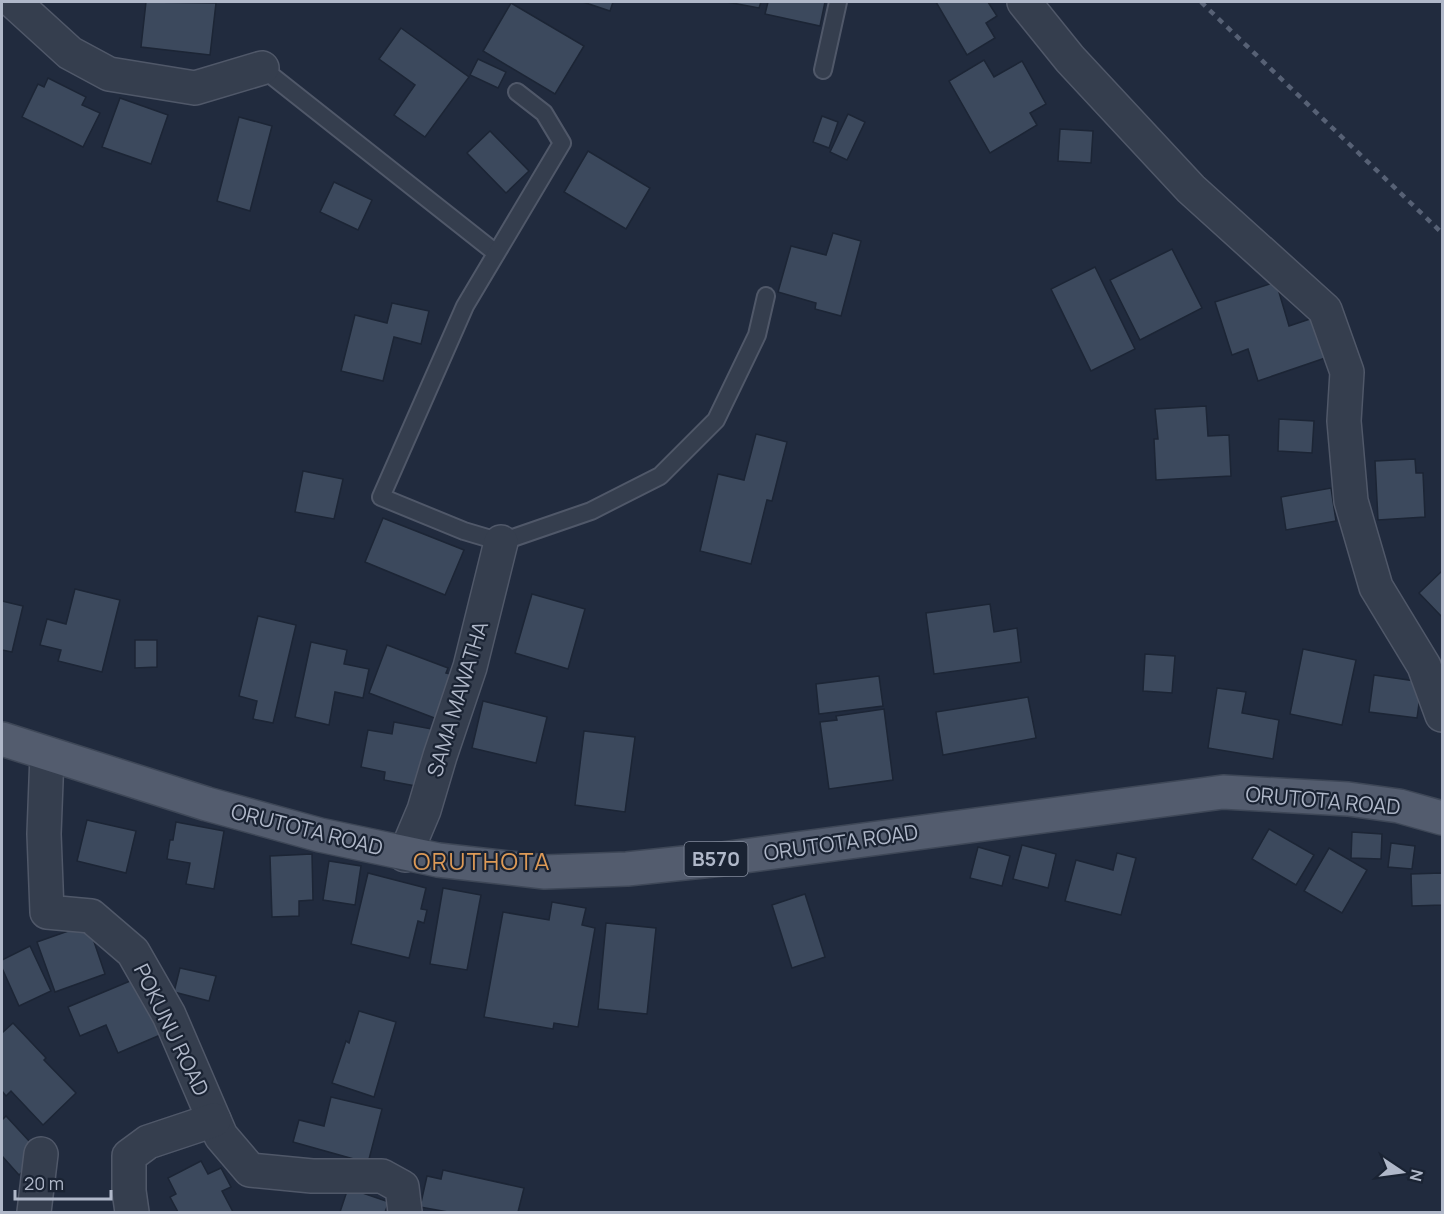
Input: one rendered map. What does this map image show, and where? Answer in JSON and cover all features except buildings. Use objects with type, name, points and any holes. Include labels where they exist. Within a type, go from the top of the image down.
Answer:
[{"type":"main road","name":"ORUTOTA ROAD","points":[[2,739],[207,804],[320,835],[405,855],[545,872],[627,868],[722,859],[1223,792],[1348,800],[1399,806],[1443,818]]},
{"type":"street","points":[[14,2],[70,53],[109,74],[195,88],[262,68]]},
{"type":"street","points":[[1024,2],[1071,58],[1191,189],[1325,310],[1347,372],[1344,421],[1351,501],[1360,533],[1376,587],[1424,666],[1443,715]]},
{"type":"street","name":"SAMA MAWATHA","points":[[405,855],[424,810],[470,667],[501,542]]},
{"type":"street","name":"POKUNU ROAD","points":[[47,755],[44,834],[47,912],[91,916],[133,952],[169,1015],[221,1136],[250,1170],[312,1176],[382,1176],[402,1187],[405,1212]]},
{"type":"street","points":[[132,1212],[129,1191],[129,1156],[148,1142],[214,1120]]},
{"type":"street","points":[[34,1212],[41,1154]]},
{"type":"lane","points":[[823,70],[838,2]]},
{"type":"lane","points":[[262,68],[496,253]]},
{"type":"lane","points":[[517,92],[544,113],[562,143],[465,306],[381,497],[464,531],[501,542],[591,511],[660,476],[716,420],[757,335],[766,296]]},
{"type":"railway","points":[[1201,2],[1442,233]]},
{"type":"district","name":"ORUTHOTA","points":[[482,862]]}]
